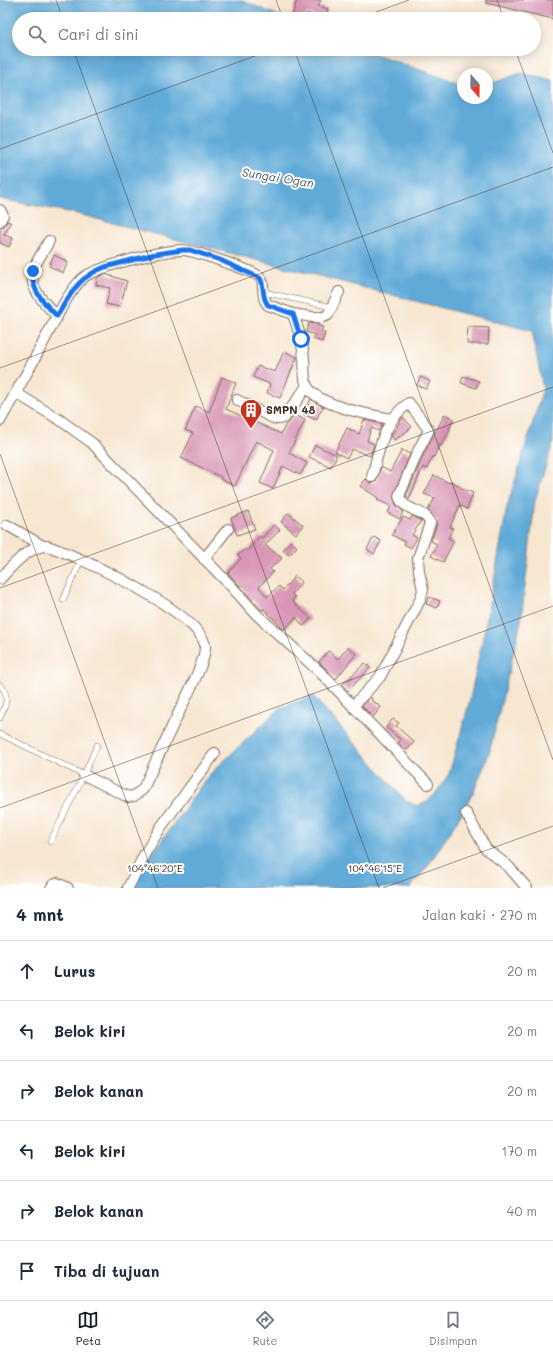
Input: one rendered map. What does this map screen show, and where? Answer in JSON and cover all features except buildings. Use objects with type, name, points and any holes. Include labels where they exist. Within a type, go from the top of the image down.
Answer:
[{"type":"street","points":[[0,210],[3,215],[0,221]]},
{"type":"street","points":[[49,241],[33,271],[32,278],[38,295],[57,316]]},
{"type":"street","points":[[0,421],[57,316],[82,279],[95,271],[112,265],[177,250],[190,250],[220,260],[258,276],[262,281],[264,301],[268,305],[293,314],[326,317],[339,292]]},
{"type":"street","points":[[293,314],[304,358],[305,380],[307,386],[315,396],[333,404],[359,412],[391,419]]},
{"type":"street","points":[[237,400],[275,419],[280,419],[285,417],[307,386]]},
{"type":"street","points":[[16,393],[60,420],[92,443],[256,614],[321,673],[428,784]]},
{"type":"street","points":[[353,706],[380,677],[406,630],[423,594],[423,584],[418,566],[418,558],[429,529],[430,520],[402,503],[399,496],[418,451],[430,430],[409,403],[391,419],[372,477]]},
{"type":"street","points":[[7,525],[44,546],[51,547],[113,575],[164,605],[181,616],[199,632],[205,644],[204,655],[195,678],[143,789],[134,796],[128,797],[84,775]]},
{"type":"street","points":[[204,559],[228,529]]},
{"type":"street","points":[[0,579],[24,556],[34,549],[44,546]]},
{"type":"street","points":[[128,888],[144,855],[162,826],[215,753]]},
{"type":"street","points":[[466,812],[486,849],[508,866],[527,888]]},
{"type":"street","points":[[50,888],[57,883],[68,888]]},
{"type":"lane","points":[[263,292],[332,308]]},
{"type":"lane","points":[[62,600],[81,560]]},
{"type":"lane","points":[[0,685],[5,692],[7,700],[0,718]]},
{"type":"lane","points":[[0,734],[84,775]]},
{"type":"lane","points":[[50,842],[84,775],[97,745]]},
{"type":"water","name":"Sungai Ogan","points":[[0,0],[241,0],[269,12],[12,12],[12,56],[381,56],[457,83],[457,104],[493,104],[493,83],[521,73],[553,81],[553,442],[535,500],[521,621],[489,754],[473,793],[459,818],[428,866],[410,888],[133,888],[136,876],[209,775],[280,708],[313,696],[407,802],[418,806],[427,802],[436,793],[449,774],[469,704],[489,608],[507,507],[543,389],[532,331],[74,213],[0,199]]},
{"type":"place","name":"SMPN 48","points":[[251,430]]},
{"type":"route","points":[[33,271],[33,282],[38,295],[57,316],[77,285],[88,274],[105,267],[155,254],[177,250],[190,250],[220,260],[258,276],[262,281],[264,301],[268,305],[293,314],[301,339]]}]
